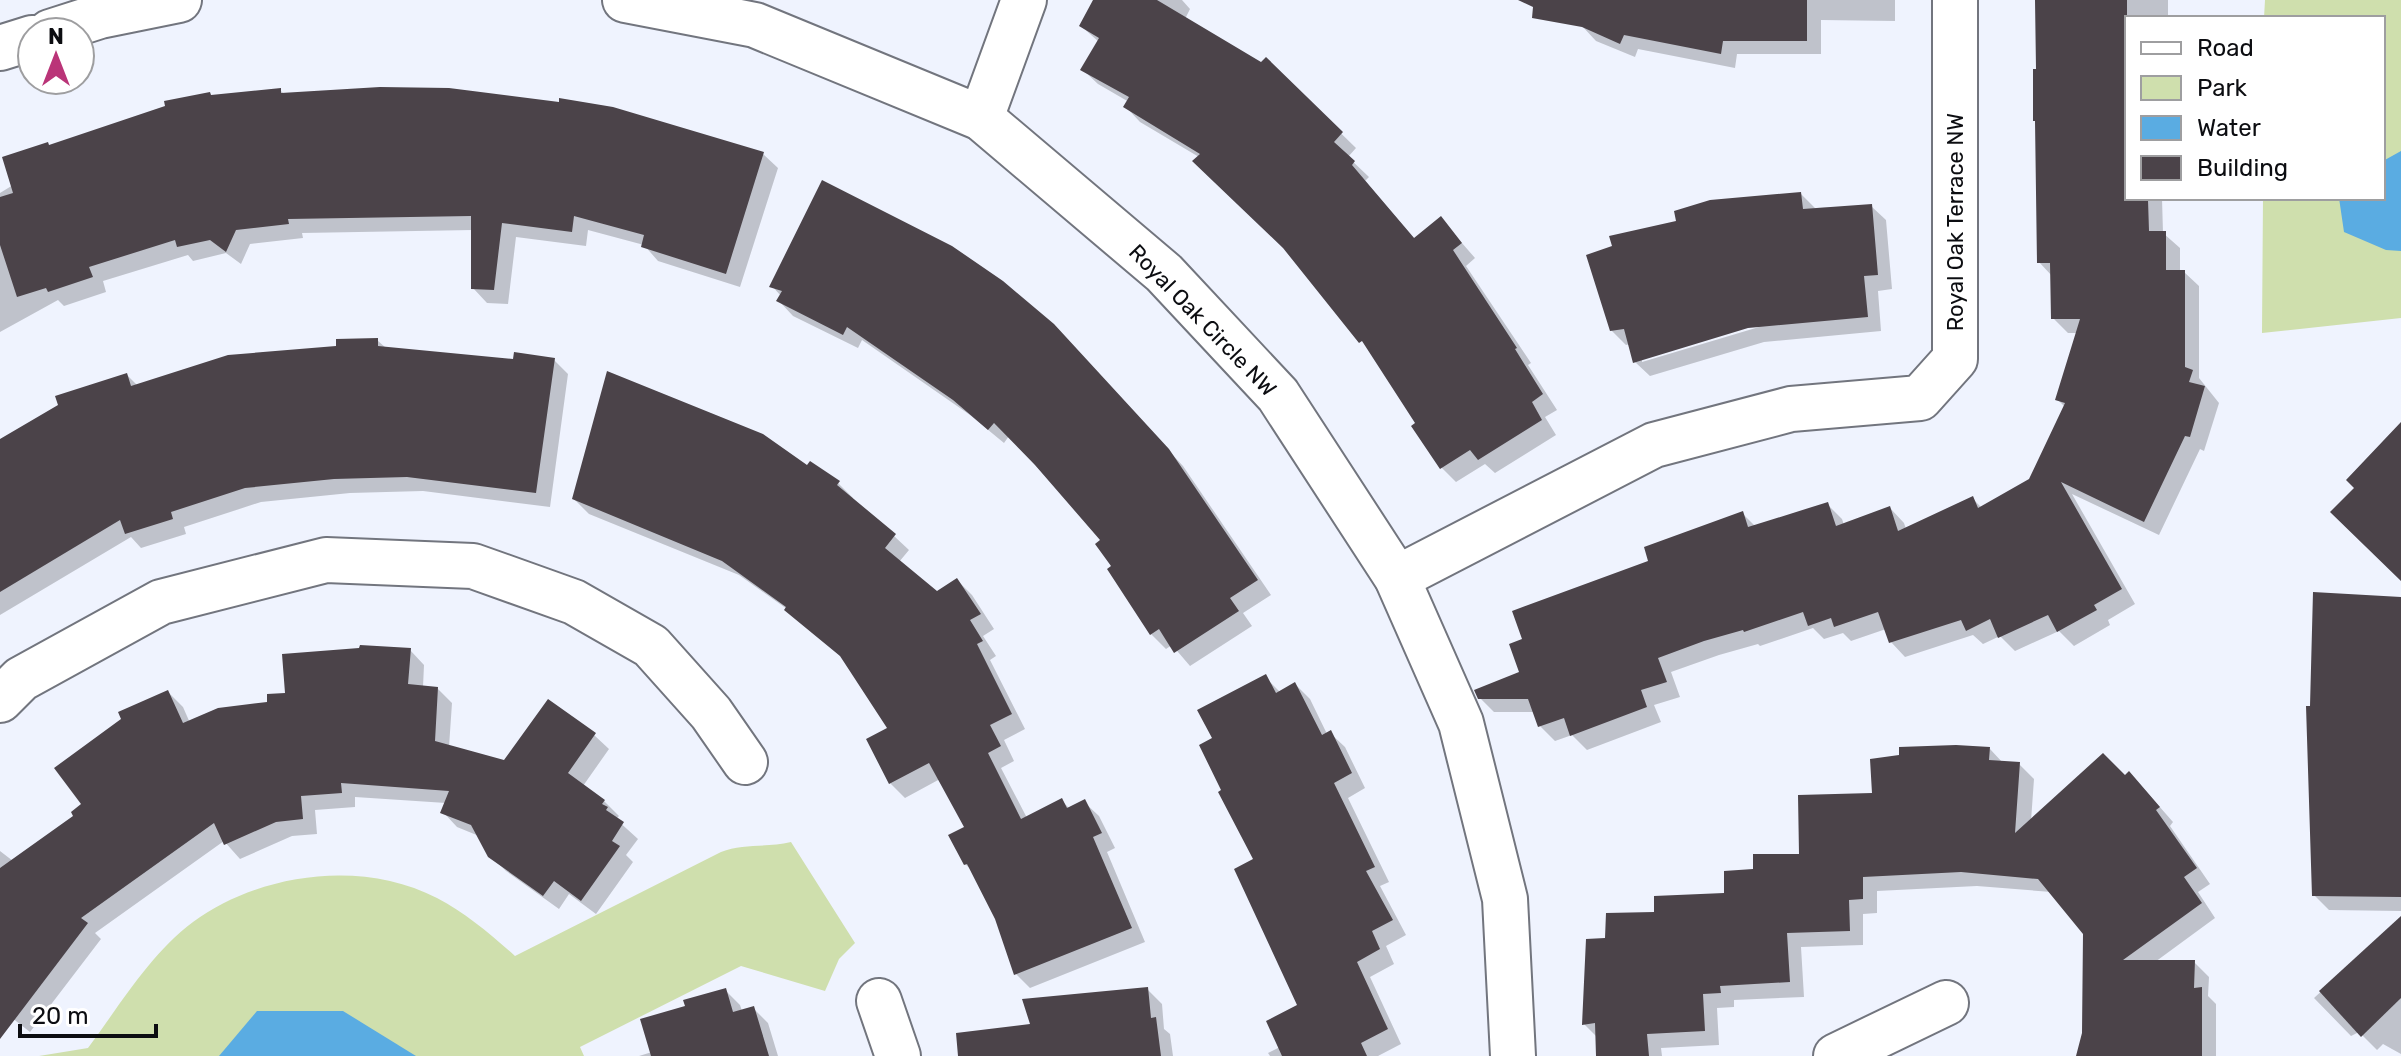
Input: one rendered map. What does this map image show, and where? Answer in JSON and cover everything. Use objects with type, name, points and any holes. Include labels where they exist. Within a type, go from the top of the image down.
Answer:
[{"type":"street","points":[[96,17],[179,0]]},
{"type":"street","name":"Royal Oak Circle NW","points":[[625,0],[755,25],[981,118],[1164,273],[1278,395],[1397,578],[1461,723],[1505,899],[1513,1056]]},
{"type":"street","points":[[981,118],[1024,0]]},
{"type":"street","name":"Royal Oak Terrace NW","points":[[1397,578],[1654,445],[1791,409],[1920,398],[1955,359],[1955,0]]},
{"type":"street","points":[[0,700],[21,679],[161,602],[326,560],[473,566],[574,602],[651,646],[711,713],[745,762]]},
{"type":"street","points":[[879,1001],[898,1056]]},
{"type":"street","points":[[1836,1056],[1946,1003]]},
{"type":"green space","points":[[2265,0],[2401,0],[2401,318],[2262,333],[2263,200],[2385,200],[2385,16],[2264,16]]},
{"type":"green space","points":[[791,842],[855,943],[839,959],[825,991],[741,966],[580,1047],[584,1056],[39,1056],[88,1048],[136,981],[177,935],[220,905],[280,883],[312,877],[345,876],[377,878],[408,886],[458,910],[515,956],[721,852],[738,847]]},
{"type":"water","points":[[2401,151],[2401,251],[2386,250],[2344,232],[2339,200],[2385,200],[2385,160]]},
{"type":"water","points":[[257,1011],[343,1011],[416,1056],[219,1056]]},
{"type":"building","points":[[1093,0],[1157,0],[1261,62],[1266,57],[1343,132],[1334,142],[1355,161],[1352,165],[1414,238],[1441,216],[1462,243],[1453,250],[1543,394],[1532,402],[1542,420],[1478,460],[1470,450],[1440,469],[1411,426],[1415,423],[1362,341],[1359,343],[1283,248],[1192,161],[1200,154],[1123,107],[1129,97],[1080,70],[1099,38],[1079,26]]},
{"type":"building","points":[[1518,0],[1807,0],[1807,41],[1723,41],[1721,54],[1624,35],[1620,44],[1582,27],[1532,18],[1533,7]]},
{"type":"building","points":[[2035,0],[2127,0],[2125,200],[2148,200],[2149,231],[2166,231],[2166,270],[2185,270],[2185,367],[2193,370],[2189,382],[2205,386],[2190,437],[2185,436],[2144,522],[2061,482],[2122,589],[2094,605],[2097,610],[2057,632],[2048,615],[1998,638],[1990,619],[1966,631],[1961,620],[1889,643],[1878,612],[1834,627],[1831,618],[1808,626],[1803,612],[1658,658],[1667,682],[1641,690],[1647,707],[1570,736],[1564,718],[1538,727],[1528,699],[1478,699],[1474,690],[1519,672],[1509,644],[1522,639],[1512,611],[1648,561],[1644,547],[1743,511],[1748,527],[1828,502],[1836,526],[1890,506],[1898,531],[1973,496],[1978,508],[2029,479],[2065,403],[2055,400],[2080,319],[2051,319],[2050,263],[2037,263],[2033,121],[2033,69],[2036,69]]},
{"type":"building","points":[[380,87],[449,88],[559,102],[559,98],[613,107],[764,152],[726,274],[641,247],[644,235],[574,216],[572,232],[502,223],[494,290],[471,289],[471,216],[288,219],[289,224],[236,230],[226,252],[210,240],[177,247],[175,240],[89,267],[93,277],[48,292],[46,288],[17,297],[0,245],[0,197],[13,193],[2,157],[48,142],[49,145],[165,106],[164,101],[210,92],[211,95],[281,88],[281,93]]},
{"type":"building","points":[[822,180],[952,246],[1003,281],[1054,324],[1169,449],[1258,580],[1230,598],[1239,611],[1174,653],[1159,629],[1150,635],[1107,569],[1111,566],[1095,544],[1100,540],[994,423],[988,430],[953,400],[847,327],[843,335],[776,301],[782,291],[769,287]]},
{"type":"building","points":[[1801,192],[1803,209],[1872,204],[1878,275],[1864,276],[1868,317],[1748,328],[1633,363],[1624,329],[1610,331],[1586,255],[1612,246],[1609,236],[1676,221],[1674,211],[1710,200]]},
{"type":"building","points":[[378,338],[378,346],[513,359],[514,352],[555,358],[536,493],[407,477],[334,479],[245,488],[171,512],[173,519],[125,534],[120,520],[0,592],[0,439],[58,405],[55,396],[127,373],[131,386],[228,355],[336,346],[336,339]]},
{"type":"building","points":[[607,371],[763,434],[807,465],[810,461],[840,481],[837,485],[896,534],[885,548],[937,591],[957,578],[981,614],[970,620],[983,641],[977,644],[1012,714],[990,725],[1001,746],[988,753],[1021,819],[1062,798],[1067,808],[1085,799],[1102,833],[1093,837],[1132,928],[1014,975],[995,919],[967,864],[964,865],[948,835],[964,827],[929,763],[889,784],[866,739],[887,728],[840,656],[784,610],[786,607],[722,561],[572,499]]},
{"type":"building","points":[[2401,422],[2401,581],[2330,512],[2354,488],[2346,480]]},
{"type":"building","points":[[2313,592],[2401,597],[2401,897],[2312,896],[2306,706],[2310,706]]},
{"type":"building","points":[[360,645],[411,648],[408,684],[438,687],[435,741],[504,760],[548,699],[596,733],[568,773],[605,800],[602,804],[608,807],[606,810],[624,822],[612,841],[620,846],[581,901],[554,881],[543,896],[488,857],[471,825],[440,813],[449,791],[341,783],[342,793],[301,796],[303,819],[276,822],[224,845],[214,823],[81,918],[88,923],[0,1039],[0,868],[73,816],[71,812],[81,804],[54,768],[121,719],[118,712],[168,690],[183,723],[218,708],[267,702],[267,694],[285,693],[282,654],[359,648]]},
{"type":"building","points":[[1266,674],[1276,693],[1295,682],[1322,735],[1331,730],[1352,773],[1334,783],[1375,867],[1366,871],[1393,920],[1372,931],[1380,949],[1357,962],[1388,1029],[1361,1043],[1367,1056],[1282,1056],[1266,1021],[1297,1005],[1234,869],[1253,859],[1218,792],[1221,790],[1199,745],[1212,738],[1197,710]]},
{"type":"building","points":[[1899,747],[1990,747],[1989,760],[2020,762],[2015,833],[2103,753],[2125,775],[2129,771],[2160,807],[2156,810],[2197,868],[2184,877],[2202,903],[2123,960],[2195,960],[2194,988],[2202,987],[2202,1056],[2076,1056],[2082,1033],[2083,934],[2038,879],[1961,872],[1863,877],[1863,899],[1849,900],[1850,931],[1787,933],[1790,982],[1720,986],[1721,993],[1703,994],[1705,1031],[1647,1034],[1649,1056],[1596,1056],[1595,1023],[1582,1025],[1586,939],[1605,938],[1606,913],[1654,912],[1654,896],[1724,893],[1724,871],[1753,869],[1753,854],[1799,854],[1798,795],[1872,793],[1870,759],[1899,755]]},
{"type":"building","points":[[2401,916],[2401,998],[2361,1037],[2319,991]]},
{"type":"building","points":[[1148,987],[1151,1018],[1156,1017],[1161,1056],[958,1056],[956,1033],[1030,1024],[1022,999]]},
{"type":"building","points":[[726,988],[733,1012],[754,1006],[769,1056],[651,1056],[640,1019],[685,1006],[683,1000]]}]
